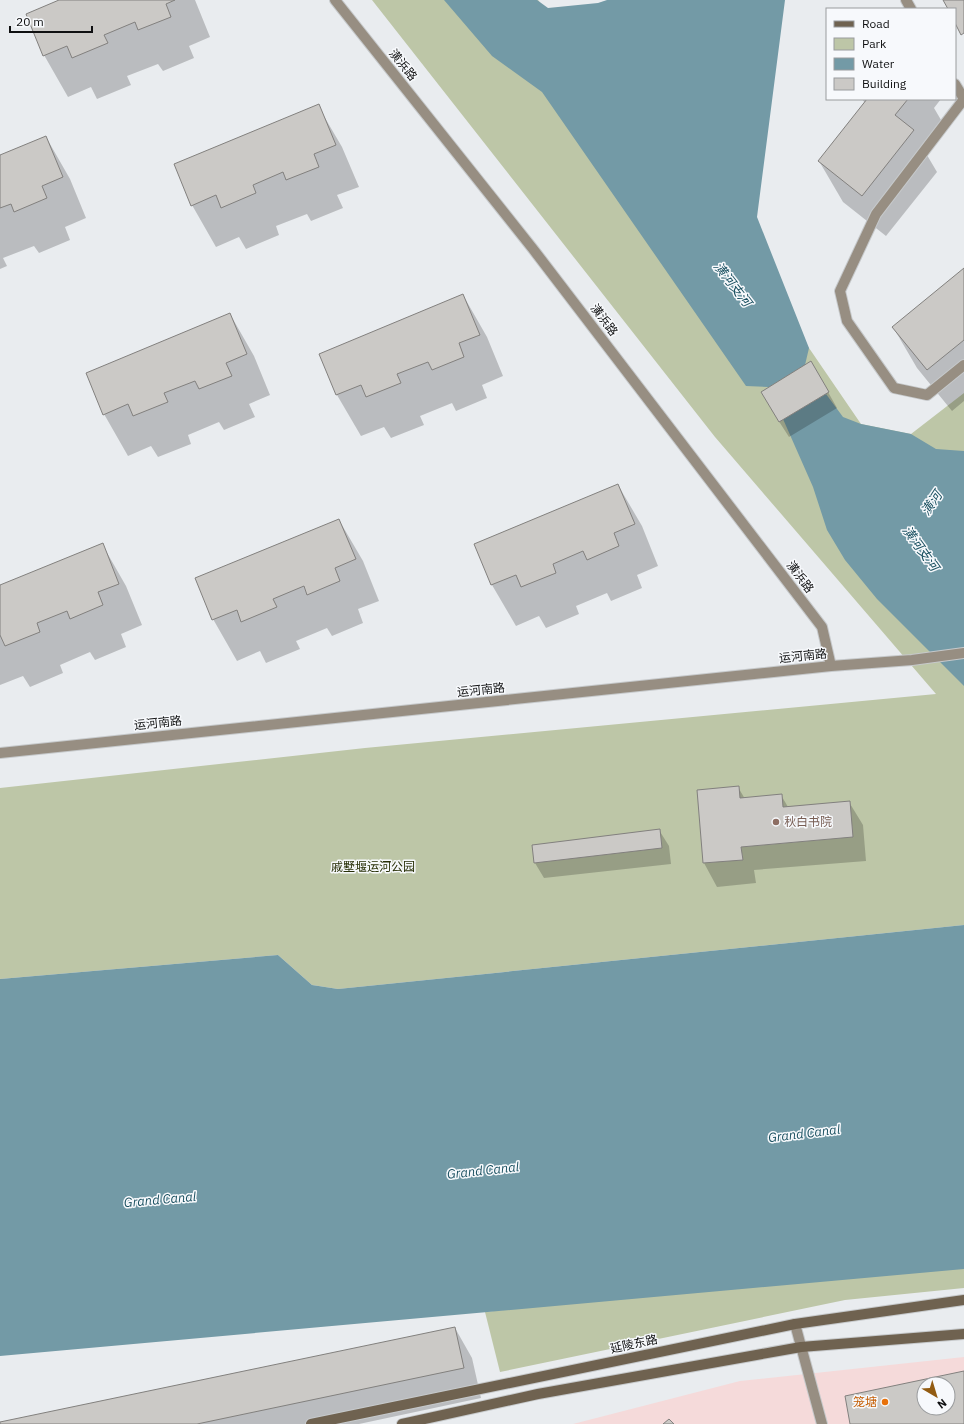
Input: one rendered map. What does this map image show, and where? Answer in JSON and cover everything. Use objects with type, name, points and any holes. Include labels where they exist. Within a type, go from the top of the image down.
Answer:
[{"type":"main road","name":"延陵东路","points":[[311,1424],[795,1324],[964,1300]]},
{"type":"main road","points":[[402,1424],[538,1394],[801,1347],[964,1334]]},
{"type":"street","name":"潢浜路","points":[[335,0],[533,249],[822,627],[831,666]]},
{"type":"street","points":[[956,86],[964,99],[876,214],[840,291],[847,321],[894,388],[927,394],[964,365]]},
{"type":"street","name":"运河南路","points":[[0,753],[831,666],[912,660],[964,653]]},
{"type":"street","points":[[795,1324],[822,1424]]},
{"type":"shaded area","points":[[964,1357],[964,1424],[573,1424],[740,1381]]},
{"type":"green space","name":"戚墅堰运河公园","points":[[372,0],[538,0],[809,348],[861,424],[911,434],[964,393],[964,925],[338,989],[312,985],[278,955],[0,979],[0,788],[365,748],[936,694],[715,437]]},
{"type":"green space","points":[[964,1261],[964,1288],[845,1300],[500,1372],[485,1312]]},
{"type":"water","name":"潢河支河","points":[[444,0],[537,0],[548,8],[598,3],[607,0],[785,0],[757,217],[809,348],[805,365],[769,387],[746,386],[542,92],[492,56]]},
{"type":"water","points":[[826,394],[843,417],[861,424],[911,434],[936,449],[964,451],[964,686],[877,599],[845,560],[827,530],[813,487],[783,419]]},
{"type":"water","name":"Grand Canal","points":[[964,925],[964,1269],[0,1356],[0,979],[278,955],[312,985],[338,989]]},
{"type":"building","points":[[59,0],[175,0],[166,4],[171,17],[138,30],[135,22],[104,35],[108,43],[72,58],[67,46],[43,56],[26,14]]},
{"type":"building","points":[[943,0],[964,0],[964,33],[961,35],[956,25],[956,8],[947,8]]},
{"type":"building","points":[[866,100],[907,100],[895,115],[914,130],[862,196],[818,161]]},
{"type":"building","points":[[319,104],[336,145],[314,154],[319,167],[286,180],[283,172],[253,185],[256,193],[221,208],[216,195],[191,206],[174,164]]},
{"type":"building","points":[[46,136],[63,177],[42,186],[47,198],[14,212],[11,204],[0,208],[0,155]]},
{"type":"building","points":[[964,268],[964,340],[927,370],[892,327]]},
{"type":"building","points":[[463,294],[480,335],[459,343],[464,357],[432,370],[428,362],[397,374],[401,383],[366,397],[361,385],[336,395],[319,354]]},
{"type":"building","points":[[230,313],[247,354],[226,363],[232,376],[199,389],[195,381],[164,393],[168,402],[133,416],[128,404],[103,415],[86,373]]},
{"type":"building","points":[[811,361],[829,392],[779,422],[761,392]]},
{"type":"building","points":[[618,484],[635,524],[614,533],[619,546],[587,560],[583,551],[553,564],[556,573],[521,587],[516,575],[491,585],[474,544]]},
{"type":"building","points":[[339,519],[356,559],[335,568],[340,581],[307,595],[304,586],[273,599],[277,607],[241,622],[237,610],[212,620],[195,578]]},
{"type":"building","points":[[103,543],[119,584],[98,592],[103,605],[70,619],[67,611],[37,623],[40,632],[5,646],[0,635],[0,585]]},
{"type":"building","name":"秋白书院","points":[[739,786],[740,798],[782,794],[783,807],[850,801],[853,837],[741,847],[743,860],[703,863],[697,790]]},
{"type":"building","points":[[660,829],[662,848],[534,863],[532,845]]},
{"type":"building","points":[[455,1327],[464,1368],[197,1424],[0,1424],[0,1422]]},
{"type":"building","name":"笼塘","points":[[964,1371],[964,1424],[850,1424],[845,1396],[916,1381],[916,1416],[956,1416],[956,1376],[940,1376]]},
{"type":"building","points":[[669,1419],[674,1424],[663,1424]]},
{"type":"place","name":"秋白书院","points":[[776,822]]},
{"type":"place","name":"笼塘","points":[[885,1402]]},
{"type":"water label","name":"潢河","points":[[931,503]]}]
